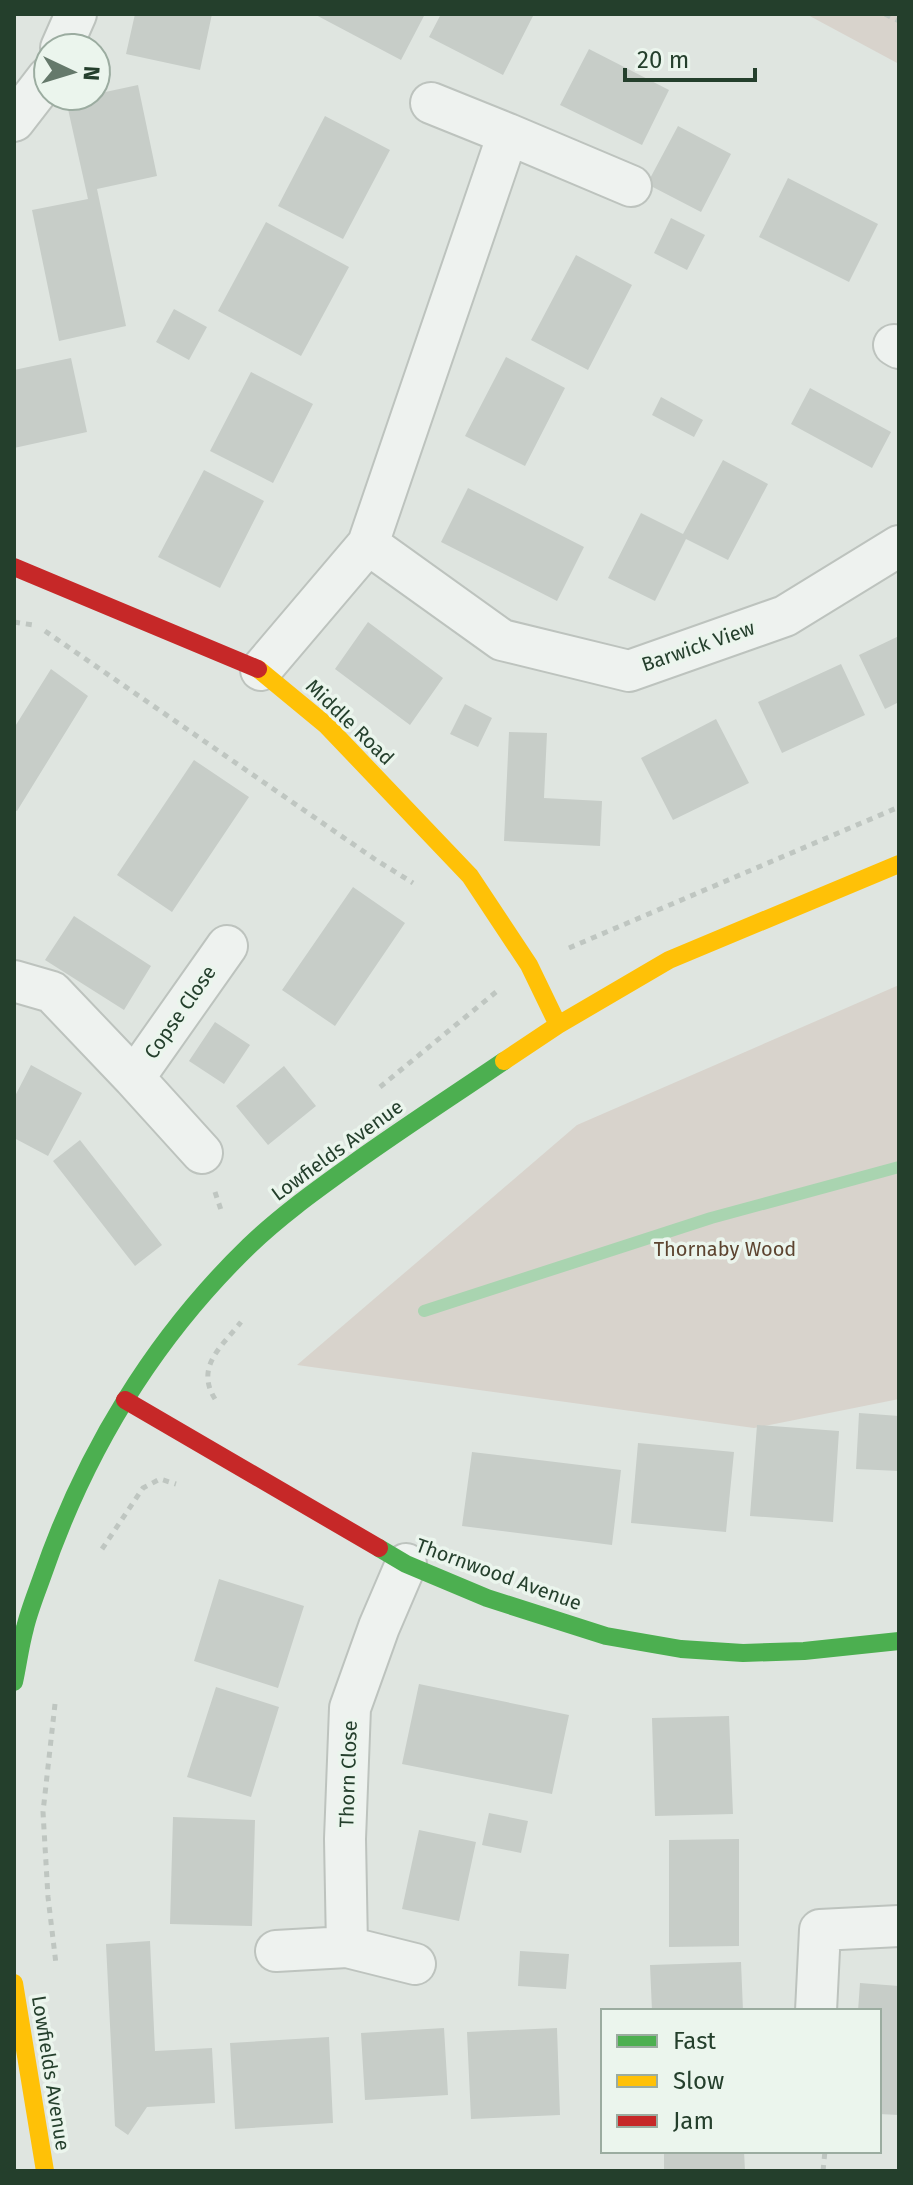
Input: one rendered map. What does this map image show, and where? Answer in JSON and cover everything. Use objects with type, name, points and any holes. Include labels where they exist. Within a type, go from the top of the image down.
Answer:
[{"type":"street","points":[[14,121],[32,98]]},
{"type":"street","points":[[431,103],[631,186]]},
{"type":"street","points":[[261,670],[368,544],[508,134]]},
{"type":"street","name":"Barwick View","points":[[368,544],[502,640],[629,671],[785,616],[899,546]]},
{"type":"street","name":"Middle Road","points":[[14,567],[261,670],[326,725],[470,876],[529,965],[558,1025]]},
{"type":"street","name":"Lowfields Avenue","points":[[14,1682],[20,1626],[86,1468],[159,1348],[200,1297],[250,1245],[301,1201],[558,1025],[669,960],[899,864]]},
{"type":"street","name":"Copse Close","points":[[134,1078],[227,946]]},
{"type":"street","name":"Copse Close","points":[[14,981],[52,992],[202,1153]]},
{"type":"street","name":"Thornwood Avenue","points":[[125,1400],[406,1564],[487,1598],[606,1636],[681,1649],[743,1653],[804,1651],[899,1641]]},
{"type":"street","name":"Thorn Close","points":[[347,1947],[345,1839],[350,1708],[406,1564]]},
{"type":"street","points":[[816,2009],[820,1930],[899,1926]]},
{"type":"street","points":[[276,1951],[347,1947],[415,1964]]},
{"type":"street","name":"Lowfields Avenue","points":[[14,1983],[45,2171]]},
{"type":"path","points":[[885,14],[899,21]]},
{"type":"path","points":[[14,622],[39,627],[422,889]]},
{"type":"path","points":[[202,1153],[223,1215],[250,1245]]},
{"type":"path","points":[[220,1404],[213,1397],[207,1381],[210,1362],[247,1315]]},
{"type":"path","points":[[100,1552],[143,1488],[160,1479],[182,1485]]},
{"type":"path","points":[[56,1693],[43,1812],[57,1974]]},
{"type":"green space","points":[[806,14],[899,14],[899,64]]},
{"type":"green space","name":"Thornaby Wood","points":[[899,985],[899,1399],[754,1428],[297,1365],[577,1125]]},
{"type":"building","points":[[135,14],[212,14],[200,70],[126,54]]},
{"type":"building","points":[[314,14],[425,14],[401,60]]},
{"type":"building","points":[[441,14],[533,16],[503,75],[429,37]]},
{"type":"building","points":[[589,49],[669,90],[642,145],[560,105]]},
{"type":"building","points":[[138,85],[157,176],[97,189],[126,326],[59,341],[32,210],[88,199],[69,112],[112,112],[112,91]]},
{"type":"building","points":[[325,116],[390,150],[343,239],[278,206]]},
{"type":"building","points":[[678,126],[731,154],[701,212],[647,184]]},
{"type":"building","points":[[788,178],[878,224],[849,282],[759,237]]},
{"type":"building","points":[[671,218],[705,235],[687,270],[654,253]]},
{"type":"building","points":[[266,222],[349,267],[301,356],[218,311]]},
{"type":"building","points":[[576,255],[632,285],[588,370],[531,340]]},
{"type":"building","points":[[174,309],[207,327],[189,360],[156,342]]},
{"type":"building","points":[[506,357],[565,388],[525,466],[465,436]]},
{"type":"building","points":[[71,358],[87,432],[14,448],[14,370]]},
{"type":"building","points":[[251,372],[313,404],[273,483],[210,451]]},
{"type":"building","points":[[810,388],[891,432],[872,468],[791,424]]},
{"type":"building","points":[[661,397],[703,420],[694,437],[652,415]]},
{"type":"building","points":[[723,460],[768,484],[728,560],[686,539],[655,601],[608,578],[641,513],[683,534]]},
{"type":"building","points":[[204,470],[264,501],[220,588],[158,557]]},
{"type":"building","points":[[468,488],[584,547],[557,601],[441,542]]},
{"type":"building","points":[[368,622],[443,678],[410,725],[335,669]]},
{"type":"building","points":[[899,636],[899,702],[885,709],[859,655]]},
{"type":"building","points":[[841,664],[865,715],[782,753],[758,702]]},
{"type":"building","points":[[51,669],[88,696],[17,811],[14,810],[14,728]]},
{"type":"building","points":[[465,704],[492,718],[478,747],[450,734]]},
{"type":"building","points":[[716,719],[749,783],[673,820],[641,758]]},
{"type":"building","points":[[509,732],[547,733],[544,798],[602,801],[600,846],[504,841]]},
{"type":"building","points":[[194,760],[249,797],[172,912],[117,875]]},
{"type":"building","points":[[353,887],[405,923],[335,1026],[282,990]]},
{"type":"building","points":[[74,916],[151,966],[124,1010],[45,960]]},
{"type":"building","points":[[215,1022],[250,1045],[224,1084],[189,1061]]},
{"type":"building","points":[[31,1065],[82,1093],[48,1156],[14,1138],[14,1098]]},
{"type":"building","points":[[284,1066],[316,1106],[268,1145],[236,1106]]},
{"type":"building","points":[[80,1140],[162,1245],[135,1266],[53,1161]]},
{"type":"building","points":[[859,1413],[899,1416],[899,1471],[856,1469]]},
{"type":"building","points":[[757,1425],[839,1431],[833,1522],[750,1516]]},
{"type":"building","points":[[638,1443],[734,1452],[726,1532],[631,1523]]},
{"type":"building","points":[[472,1452],[621,1470],[612,1545],[462,1526]]},
{"type":"building","points":[[219,1579],[304,1606],[278,1688],[194,1661]]},
{"type":"building","points":[[419,1684],[569,1715],[552,1794],[402,1764]]},
{"type":"building","points":[[216,1687],[279,1707],[251,1797],[187,1777]]},
{"type":"building","points":[[729,1716],[733,1814],[655,1816],[652,1718]]},
{"type":"building","points":[[489,1813],[528,1821],[521,1853],[482,1845]]},
{"type":"building","points":[[173,1817],[255,1820],[252,1926],[170,1924]]},
{"type":"building","points":[[419,1830],[476,1842],[459,1921],[402,1909]]},
{"type":"building","points":[[739,1839],[739,1946],[669,1947],[669,1840]]},
{"type":"building","points":[[150,1941],[155,2051],[212,2048],[215,2103],[147,2107],[128,2135],[115,2126],[106,1944]]},
{"type":"building","points":[[520,1951],[569,1954],[566,1989],[518,1986]]},
{"type":"building","points":[[741,1962],[743,2009],[652,2009],[650,1965]]},
{"type":"building","points":[[860,1983],[899,1986],[899,2115],[881,2114],[881,2009],[858,2009]]},
{"type":"building","points":[[444,2028],[448,2095],[365,2100],[361,2033]]},
{"type":"building","points":[[557,2028],[560,2115],[471,2119],[467,2032]]},
{"type":"building","points":[[329,2037],[333,2123],[235,2129],[230,2043]]},
{"type":"building","points":[[664,2153],[744,2153],[745,2171],[664,2171]]},
{"type":"waterway","points":[[424,1311],[711,1218],[899,1167]]},
{"type":"traffic: fast","points":[[14,1682],[31,1609],[79,1485],[126,1399],[183,1319],[249,1246],[287,1213],[372,1150],[504,1061]]},
{"type":"traffic: fast","points":[[379,1548],[406,1564],[487,1598],[606,1636],[681,1649],[743,1653],[804,1651],[899,1641]]},
{"type":"traffic: slow","points":[[258,669],[326,725],[470,876],[529,965],[558,1025]]},
{"type":"traffic: slow","points":[[504,1061],[558,1025],[669,960],[899,864]]},
{"type":"traffic: slow","points":[[14,1983],[45,2171]]},
{"type":"traffic: jam","points":[[14,567],[258,669]]},
{"type":"traffic: jam","points":[[125,1400],[379,1548]]}]
